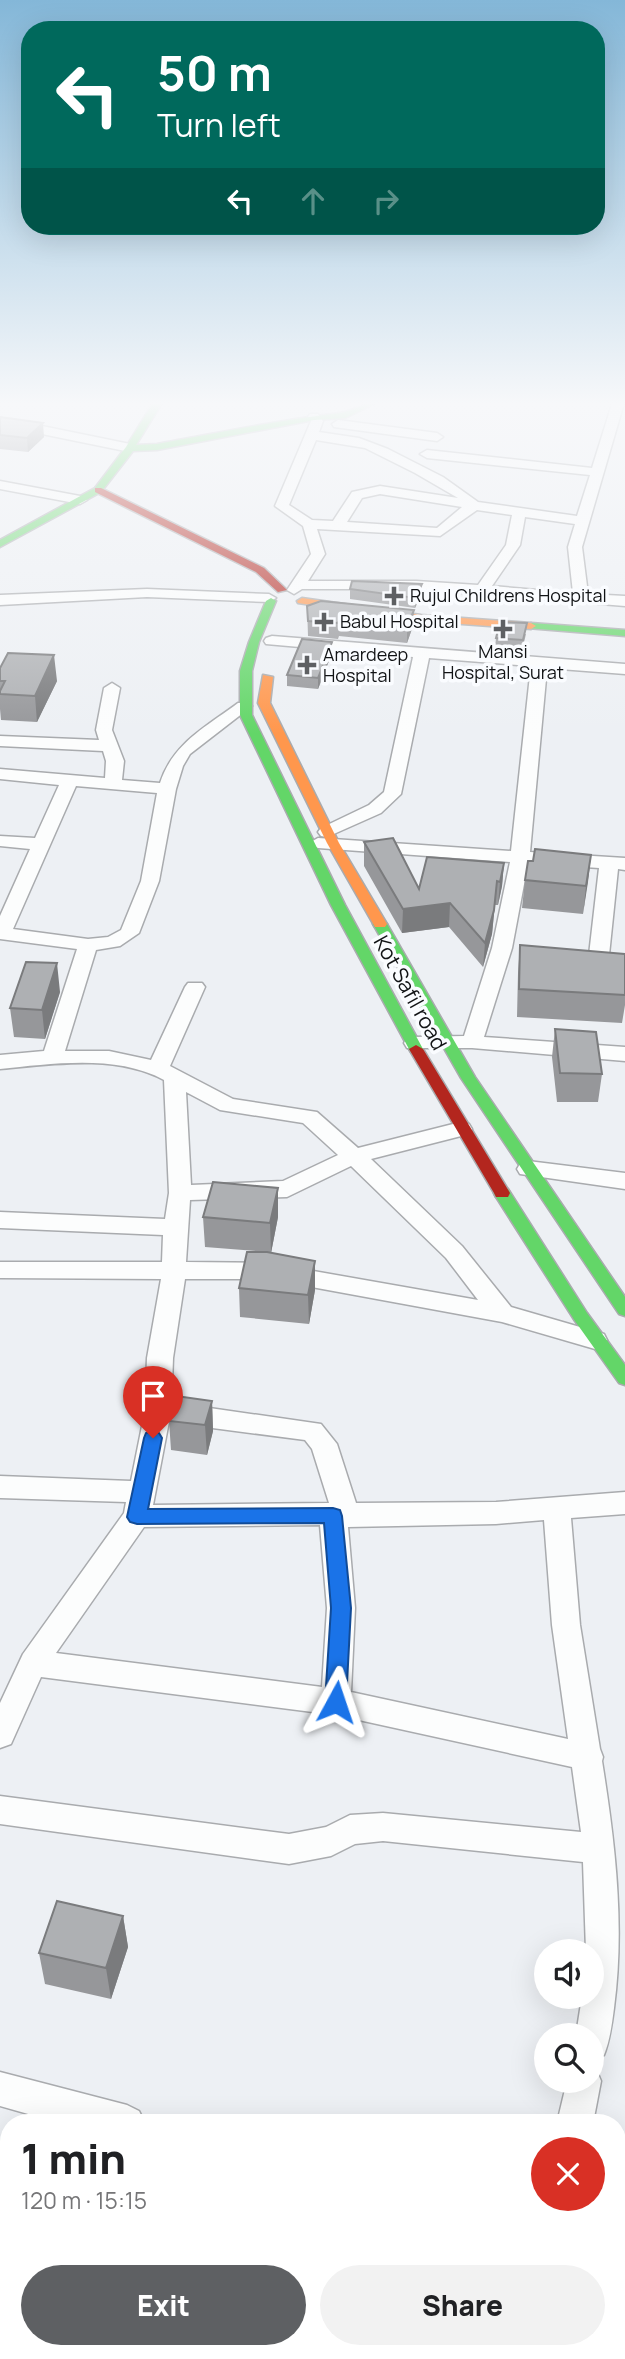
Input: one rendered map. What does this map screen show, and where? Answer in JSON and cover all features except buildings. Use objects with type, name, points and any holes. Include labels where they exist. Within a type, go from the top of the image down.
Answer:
[{"type":"main road","points":[[0,544],[56,513]]},
{"type":"main road","points":[[145,513],[260,570],[286,596],[421,618],[625,633]]},
{"type":"main road","name":"Kot Safil road","points":[[286,596],[270,654],[264,703],[330,837],[448,1042],[528,1169],[625,1310]]},
{"type":"main road","name":"Kot Safil road","points":[[286,596],[252,640],[244,706],[246,715],[304,844],[461,1129],[596,1340],[625,1378]]},
{"type":"street","points":[[293,513],[309,524],[440,532],[464,513]]},
{"type":"street","points":[[337,526],[345,513]]},
{"type":"street","points":[[482,590],[513,545],[519,513]]},
{"type":"street","points":[[526,513],[582,522]]},
{"type":"street","points":[[581,598],[575,547],[585,513]]},
{"type":"street","points":[[286,596],[318,554],[309,524]]},
{"type":"street","points":[[0,600],[147,593],[286,596],[416,585],[625,601]]},
{"type":"street","points":[[270,654],[422,654],[625,669]]},
{"type":"street","points":[[304,844],[330,837],[375,809],[392,794],[422,654]]},
{"type":"street","points":[[472,1042],[509,949],[539,663]]},
{"type":"street","points":[[112,688],[104,730],[115,761],[113,784]]},
{"type":"street","points":[[70,779],[1,933],[88,945],[113,942],[129,933],[150,881],[167,789],[174,766],[184,751],[244,706]]},
{"type":"street","points":[[0,741],[110,746]]},
{"type":"street","points":[[0,774],[167,789]]},
{"type":"street","points":[[330,837],[520,857],[617,864],[592,954],[625,957]]},
{"type":"street","points":[[0,841],[41,844]]},
{"type":"street","points":[[53,1057],[88,945]]},
{"type":"street","points":[[0,1735],[33,1663],[139,1504],[158,1411],[160,1358],[174,1270],[175,1227],[180,1193],[167,1072],[195,987]]},
{"type":"street","points":[[414,1043],[472,1042],[625,1054]]},
{"type":"street","points":[[0,1062],[53,1057],[109,1058],[167,1072],[228,1105],[309,1117],[354,1156],[454,1252],[502,1313]]},
{"type":"street","points":[[180,1193],[287,1189],[354,1156],[461,1129]]},
{"type":"street","points":[[528,1169],[625,1181]]},
{"type":"street","points":[[0,1220],[175,1227]]},
{"type":"street","points":[[0,1270],[268,1271],[502,1313],[596,1340]]},
{"type":"street","points":[[158,1411],[312,1431],[324,1444],[340,1516],[342,1619],[336,1702]]},
{"type":"street","points":[[0,1487],[139,1504],[340,1516],[496,1513],[625,1503]]},
{"type":"street","points":[[556,1508],[566,1627],[588,1757],[599,1849],[605,1949],[595,2023]]},
{"type":"street","points":[[33,1663],[336,1702],[588,1757]]},
{"type":"street","points":[[0,1810],[289,1849],[331,1841],[350,1830],[383,1826],[599,1849]]},
{"type":"street","points":[[0,2090],[73,2114]]},
{"type":"street","points":[[577,2114],[581,2093]]},
{"type":"traffic: fast","points":[[0,544],[56,513]]},
{"type":"traffic: fast","points":[[271,601],[254,642],[246,671],[246,715],[338,905],[416,1049]]},
{"type":"traffic: fast","points":[[531,626],[625,633]]},
{"type":"traffic: fast","points":[[380,924],[468,1078],[625,1310]]},
{"type":"traffic: fast","points":[[502,1193],[581,1317],[625,1378]]},
{"type":"traffic: slow","points":[[302,601],[421,618],[531,626]]},
{"type":"traffic: slow","points":[[267,677],[264,703],[333,843],[380,924]]},
{"type":"traffic: jam","points":[[145,513],[260,570],[282,590]]},
{"type":"traffic: jam","points":[[416,1049],[502,1193]]},
{"type":"place","name":"Rujul Childrens Hospital","points":[[394,596]]},
{"type":"place","name":"Babul Hospital","points":[[324,622]]},
{"type":"place","name":"Mansi Hospital, Surat","points":[[503,629]]},
{"type":"place","name":"Amardeep Hospital","points":[[307,665]]},
{"type":"route","points":[[153,1438],[137,1517],[333,1516],[342,1630],[336,1702]]}]
